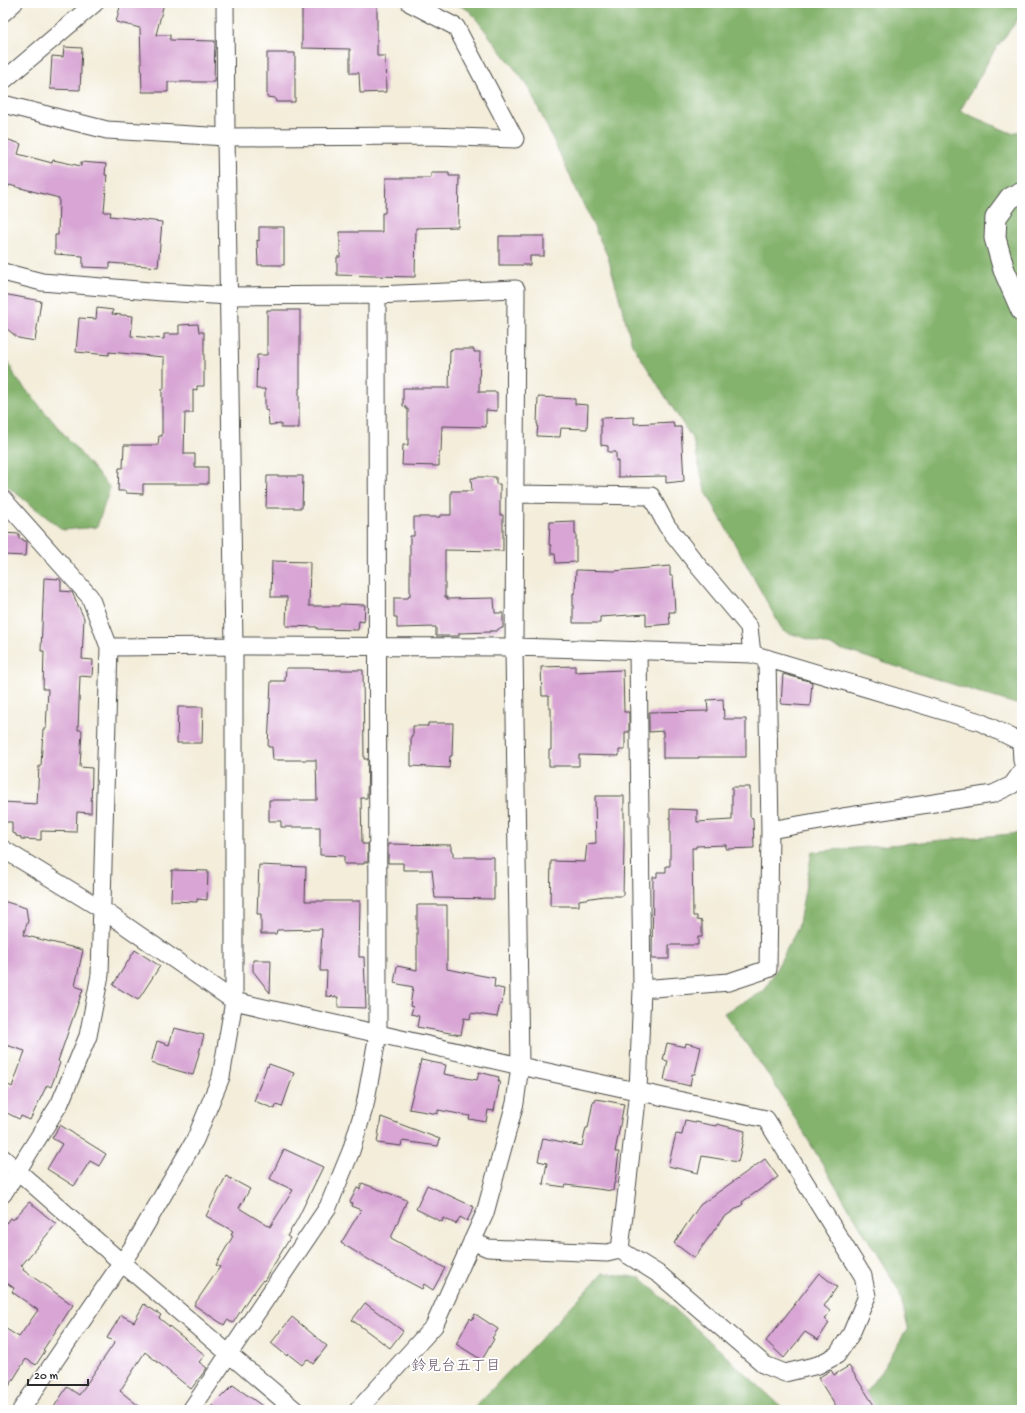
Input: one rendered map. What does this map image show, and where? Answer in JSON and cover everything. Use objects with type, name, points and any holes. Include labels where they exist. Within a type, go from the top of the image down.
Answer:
[{"type":"street","points":[[3,13],[14,3]]},
{"type":"street","points":[[3,81],[95,3]]},
{"type":"street","points":[[21,1410],[134,1245],[195,1140],[221,1077],[234,1000],[234,646],[225,3]]},
{"type":"street","points":[[3,104],[107,130],[226,137],[430,136],[515,139],[456,27],[410,3]]},
{"type":"street","points":[[1022,192],[1010,198],[996,217],[995,238],[1004,270],[1022,311]]},
{"type":"street","points":[[3,272],[42,282],[229,296],[378,296],[516,289],[514,647],[520,1066],[515,1103],[485,1214],[434,1326],[358,1410]]},
{"type":"street","points":[[191,1410],[228,1353],[328,1207],[351,1152],[365,1105],[378,1034],[378,296]]},
{"type":"street","points":[[515,494],[651,496],[667,526],[749,627],[760,656],[770,830],[768,969],[729,982],[642,989]]},
{"type":"street","points":[[3,499],[90,597],[109,647],[103,910],[100,975],[88,1036],[60,1103],[3,1194]]},
{"type":"street","points":[[109,647],[514,647],[638,650],[760,656],[980,722],[1021,742],[1022,761]]},
{"type":"street","points":[[620,1250],[638,1091],[642,989],[638,650]]},
{"type":"street","points":[[770,830],[993,794],[1012,785],[1022,772]]},
{"type":"street","points":[[3,849],[103,910],[234,1000],[520,1066],[766,1119],[863,1276],[867,1296],[851,1334],[837,1355],[818,1365],[785,1373],[765,1365],[660,1275],[620,1250],[607,1253],[488,1248],[472,1241]]},
{"type":"street","points":[[3,1158],[122,1263],[295,1410]]},
{"type":"green space","points":[[455,3],[1022,3],[1022,14],[994,51],[960,111],[1011,133],[1022,131],[1022,706],[783,631],[705,490],[693,440],[632,344],[608,257],[528,86],[470,11]]},
{"type":"green space","points":[[3,351],[16,378],[110,488],[97,527],[63,530],[3,483]]},
{"type":"green space","points":[[1022,833],[1022,1410],[851,1410],[880,1373],[908,1328],[899,1291],[772,1080],[724,1013],[765,990],[798,928],[812,852]]},
{"type":"green space","points":[[603,1273],[641,1278],[785,1410],[472,1410]]},
{"type":"building","points":[[121,3],[164,3],[156,35],[170,35],[170,40],[215,41],[214,82],[168,82],[168,92],[142,92],[140,28],[116,22]]},
{"type":"building","points":[[302,3],[377,3],[377,56],[385,56],[386,92],[360,93],[359,73],[350,73],[350,49],[302,48]]},
{"type":"building","points":[[64,47],[82,48],[80,90],[50,89],[52,56],[63,57]]},
{"type":"building","points":[[267,53],[295,53],[295,102],[276,102],[275,98],[267,97]]},
{"type":"building","points":[[3,138],[21,144],[18,154],[52,163],[53,160],[81,166],[81,162],[106,164],[105,175],[107,175],[104,212],[111,212],[110,216],[162,222],[158,267],[110,263],[110,268],[83,267],[83,256],[55,254],[55,235],[58,235],[59,198],[9,185],[7,190],[3,190]]},
{"type":"building","points":[[431,173],[449,173],[449,176],[459,176],[458,227],[416,228],[415,277],[337,275],[337,257],[340,257],[340,232],[382,232],[382,213],[385,213],[386,178],[431,178]]},
{"type":"building","points":[[259,227],[284,227],[284,265],[258,265],[257,240],[259,241]]},
{"type":"building","points":[[499,236],[544,236],[544,256],[530,256],[530,265],[499,265]]},
{"type":"building","points":[[3,294],[41,301],[35,341],[18,338],[6,328],[7,324],[3,322]]},
{"type":"building","points":[[97,308],[113,310],[112,314],[133,316],[131,336],[164,339],[164,334],[179,334],[179,325],[198,324],[199,332],[204,332],[204,386],[197,386],[197,390],[193,389],[193,413],[185,413],[184,454],[195,454],[195,467],[208,467],[208,484],[143,484],[143,494],[118,491],[119,468],[123,468],[124,445],[158,445],[159,436],[162,436],[164,357],[109,352],[109,355],[76,352],[79,318],[96,319]]},
{"type":"building","points":[[267,310],[300,310],[299,428],[281,428],[281,424],[269,425],[268,411],[265,410],[265,389],[256,389],[257,355],[267,355]]},
{"type":"building","points":[[451,349],[474,349],[474,352],[480,352],[479,392],[497,392],[497,411],[486,410],[486,427],[442,426],[439,466],[402,465],[403,445],[408,445],[408,409],[403,406],[403,388],[449,388]]},
{"type":"building","points":[[538,397],[575,399],[575,404],[588,405],[587,429],[561,428],[560,437],[537,436]]},
{"type":"building","points":[[634,417],[634,424],[673,422],[674,427],[681,427],[684,481],[666,483],[666,476],[618,477],[618,461],[616,461],[616,452],[608,452],[608,446],[601,445],[601,418]]},
{"type":"building","points":[[267,476],[303,476],[302,508],[266,508]]},
{"type":"building","points":[[496,477],[496,484],[500,484],[500,515],[503,515],[503,551],[445,550],[445,597],[447,597],[447,599],[494,598],[495,613],[503,613],[503,628],[490,632],[459,633],[459,636],[436,636],[436,627],[397,628],[397,617],[394,617],[394,598],[408,598],[410,596],[410,536],[414,536],[414,517],[440,517],[440,515],[451,515],[451,491],[472,491],[471,478]]},
{"type":"building","points":[[575,521],[576,562],[556,563],[555,554],[551,554],[551,545],[549,545],[550,522]]},
{"type":"building","points":[[3,533],[19,534],[19,539],[27,541],[26,556],[3,555]]},
{"type":"building","points":[[272,561],[310,562],[309,606],[339,606],[340,604],[365,605],[364,622],[359,621],[358,630],[317,629],[317,627],[286,626],[287,597],[271,597]]},
{"type":"building","points":[[670,566],[670,576],[673,576],[675,612],[669,612],[670,624],[646,626],[646,614],[600,617],[600,623],[573,623],[573,593],[575,593],[576,570],[614,571]]},
{"type":"building","points":[[44,578],[60,579],[61,591],[72,592],[84,618],[82,659],[93,660],[92,677],[80,676],[78,730],[82,730],[80,767],[92,768],[91,813],[77,812],[76,832],[41,831],[41,840],[21,839],[21,837],[12,833],[12,822],[3,822],[3,802],[37,804],[43,729],[46,729],[48,689],[43,689],[44,651],[41,651]]},
{"type":"building","points":[[575,666],[575,672],[623,670],[624,712],[629,712],[629,732],[625,732],[625,750],[619,750],[619,756],[579,755],[579,766],[549,766],[549,750],[551,750],[551,708],[549,708],[549,696],[542,696],[541,667]]},
{"type":"building","points":[[286,668],[363,670],[364,759],[368,759],[367,798],[361,798],[362,844],[368,844],[368,862],[364,862],[364,864],[344,864],[344,856],[320,855],[320,827],[281,827],[281,821],[269,821],[269,800],[317,800],[316,760],[273,760],[272,747],[268,747],[271,681],[285,681]]},
{"type":"building","points":[[783,674],[812,682],[810,706],[781,704]]},
{"type":"building","points":[[723,699],[724,719],[746,719],[746,757],[663,758],[663,731],[649,732],[649,712],[708,711],[707,700]]},
{"type":"building","points":[[178,707],[203,707],[202,743],[177,743]]},
{"type":"building","points":[[428,723],[453,723],[452,756],[450,756],[449,768],[411,766],[411,736],[413,735],[413,726],[428,726]]},
{"type":"building","points":[[732,787],[750,787],[750,817],[753,818],[754,848],[726,849],[726,845],[696,846],[696,848],[692,848],[693,916],[697,916],[697,920],[702,921],[702,937],[698,937],[698,945],[669,945],[669,959],[652,959],[653,877],[657,877],[657,872],[666,872],[666,866],[670,866],[670,809],[697,810],[697,822],[732,820]]},
{"type":"building","points":[[595,796],[624,796],[623,896],[604,896],[579,900],[579,906],[550,906],[551,861],[585,862],[587,844],[596,843]]},
{"type":"building","points":[[388,844],[451,845],[453,857],[494,857],[494,899],[435,898],[432,870],[403,870],[403,863],[388,863]]},
{"type":"building","points":[[259,865],[306,867],[305,901],[360,901],[359,957],[364,957],[366,1008],[338,1007],[338,997],[326,996],[327,971],[320,971],[322,929],[277,930],[276,934],[261,934],[261,914],[257,914]]},
{"type":"building","points":[[172,870],[208,871],[207,900],[197,899],[197,902],[171,901]]},
{"type":"building","points":[[3,901],[26,908],[28,921],[23,935],[83,950],[75,986],[83,989],[58,1061],[60,1063],[51,1087],[47,1085],[30,1120],[21,1116],[19,1119],[3,1111],[3,1082],[12,1087],[25,1051],[3,1044]]},
{"type":"building","points":[[417,905],[447,905],[447,969],[495,978],[494,987],[504,989],[502,1004],[500,1004],[497,1017],[471,1013],[470,1019],[464,1018],[461,1035],[417,1027],[419,1016],[411,1014],[413,1007],[410,1006],[413,987],[394,983],[397,966],[417,970]]},
{"type":"building","points":[[135,950],[160,966],[138,1000],[113,985]]},
{"type":"building","points":[[253,960],[271,960],[270,993],[253,971]]},
{"type":"building","points":[[174,1028],[204,1035],[193,1075],[151,1063],[157,1041],[169,1045]]},
{"type":"building","points":[[667,1043],[685,1047],[686,1043],[701,1047],[695,1074],[692,1074],[690,1086],[664,1080],[668,1061],[663,1060]]},
{"type":"building","points":[[421,1060],[446,1065],[444,1074],[477,1080],[479,1072],[499,1077],[498,1081],[500,1081],[494,1111],[488,1110],[486,1122],[469,1119],[470,1116],[438,1110],[438,1114],[409,1109]]},
{"type":"building","points":[[269,1064],[294,1073],[282,1107],[276,1105],[275,1109],[254,1101]]},
{"type":"building","points":[[596,1099],[624,1104],[615,1152],[619,1152],[613,1191],[566,1185],[565,1187],[543,1184],[547,1163],[538,1161],[543,1138],[582,1146],[586,1128],[588,1128],[593,1102],[595,1102]]},
{"type":"building","points":[[381,1117],[440,1139],[438,1146],[402,1141],[401,1146],[377,1143]]},
{"type":"building","points":[[685,1120],[716,1126],[717,1124],[745,1131],[738,1162],[702,1156],[698,1173],[668,1166],[676,1134],[682,1135]]},
{"type":"building","points":[[60,1125],[106,1154],[99,1166],[90,1161],[74,1186],[47,1169],[62,1144],[52,1138]]},
{"type":"building","points":[[284,1149],[323,1167],[297,1220],[287,1236],[290,1238],[264,1281],[263,1280],[253,1294],[252,1293],[233,1323],[227,1320],[224,1325],[194,1305],[220,1267],[216,1265],[233,1236],[231,1235],[233,1231],[206,1216],[226,1176],[250,1189],[239,1208],[270,1227],[293,1190],[270,1179]]},
{"type":"building","points":[[765,1159],[778,1177],[742,1202],[743,1204],[723,1218],[694,1258],[674,1243],[700,1205]]},
{"type":"building","points":[[362,1183],[407,1200],[391,1238],[445,1268],[433,1290],[424,1284],[422,1289],[386,1270],[341,1243],[361,1210],[351,1206],[352,1203],[350,1202],[357,1188],[360,1189]]},
{"type":"building","points":[[427,1185],[474,1207],[467,1221],[460,1217],[456,1224],[443,1218],[442,1222],[416,1209]]},
{"type":"building","points":[[29,1202],[56,1224],[21,1266],[24,1268],[23,1270],[73,1305],[43,1350],[45,1351],[36,1365],[26,1359],[3,1396],[3,1327],[19,1337],[38,1310],[12,1292],[14,1288],[7,1283],[3,1287],[3,1227],[10,1218],[13,1220]]},
{"type":"building","points":[[819,1273],[837,1287],[824,1306],[830,1311],[825,1319],[829,1323],[818,1340],[805,1332],[784,1358],[766,1341]]},
{"type":"building","points":[[365,1303],[403,1331],[390,1348],[352,1320]]},
{"type":"building","points":[[144,1304],[161,1315],[159,1318],[205,1355],[199,1362],[207,1368],[191,1389],[145,1352],[120,1391],[144,1410],[52,1410],[67,1387],[79,1395],[115,1342],[107,1338],[121,1315],[134,1322]]},
{"type":"building","points":[[475,1314],[498,1329],[492,1338],[494,1339],[482,1360],[456,1344],[470,1318],[472,1320]]},
{"type":"building","points":[[292,1317],[327,1346],[313,1364],[307,1359],[302,1365],[288,1354],[287,1356],[271,1343]]},
{"type":"building","points":[[849,1366],[877,1410],[838,1410],[818,1378],[831,1370],[834,1375]]},
{"type":"building","points":[[233,1385],[268,1410],[208,1410]]},
{"type":"district","name":"鈴見台五丁目","points":[[456,1365]]}]
